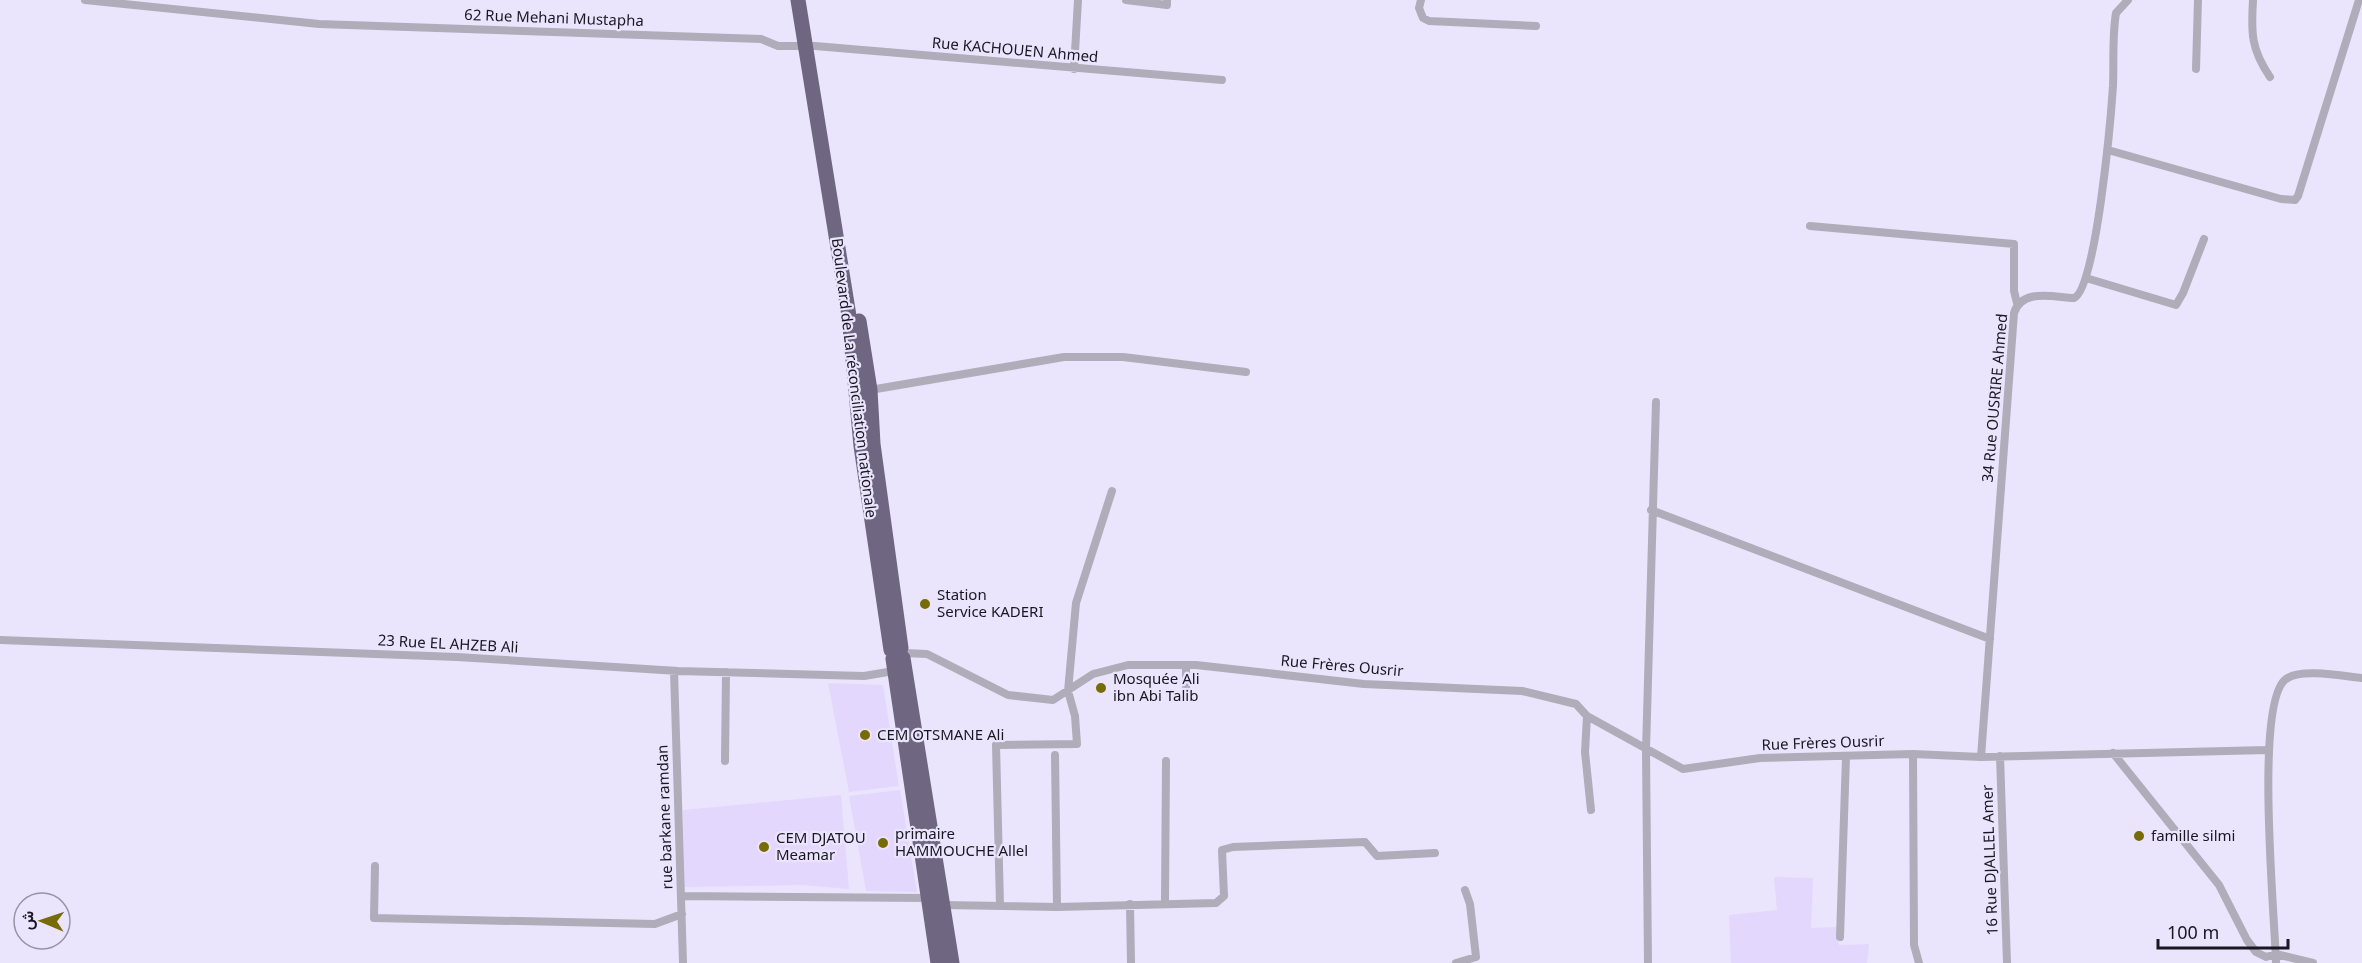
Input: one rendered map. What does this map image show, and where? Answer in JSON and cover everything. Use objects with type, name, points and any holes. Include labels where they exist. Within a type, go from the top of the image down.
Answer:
[{"type":"highway","name":"Boulevard de La réconciliation nationale","points":[[798,0],[811,46],[849,316],[861,446],[898,656]]},
{"type":"highway","points":[[808,0],[811,46],[870,390],[873,444],[898,656],[938,963]]},
{"type":"highway","points":[[898,656],[952,963]]},
{"type":"street","name":"62 Rue Mehani Mustapha","points":[[85,0],[319,24],[761,39],[778,46],[811,46]]},
{"type":"street","points":[[1074,69],[1078,0]]},
{"type":"street","points":[[1126,0],[1167,5],[1167,0]]},
{"type":"street","points":[[1421,0],[1419,8],[1423,18],[1429,21],[1536,26]]},
{"type":"street","points":[[2128,0],[2116,13],[2108,150],[2086,278],[2176,305],[2204,239]]},
{"type":"street","points":[[2196,69],[2198,0]]},
{"type":"street","points":[[2253,0],[2251,33],[2254,48],[2270,77]]},
{"type":"street","points":[[2108,150],[2281,199],[2295,200],[2359,0]]},
{"type":"street","name":"Rue KACHOUEN Ahmed","points":[[811,46],[1222,80]]},
{"type":"street","points":[[1810,226],[2014,244],[2014,291],[2017,303]]},
{"type":"street","name":"34 Rue OUSRIRE Ahmed","points":[[1981,757],[2014,313],[2017,303],[2028,296],[2074,298],[2080,296],[2086,278]]},
{"type":"street","points":[[870,390],[1065,357],[1123,357],[1246,372]]},
{"type":"street","points":[[1648,963],[1646,750],[1651,510],[1656,402]]},
{"type":"street","points":[[1000,905],[996,745],[1077,744],[1075,716],[1068,691],[1076,603],[1112,491]]},
{"type":"street","points":[[1651,510],[1990,639]]},
{"type":"street","name":"23 Rue EL AHZEB Ali","points":[[0,640],[457,657],[674,671],[864,676],[898,656]]},
{"type":"street","name":"Rue Frères Ousrir","points":[[898,656],[927,654],[1008,695],[1053,700],[1093,674],[1128,665],[1186,665],[1364,684],[1522,691],[1576,704],[1587,716],[1683,769],[1760,758],[1913,754],[1981,757],[2267,750]]},
{"type":"street","points":[[1186,665],[1186,695]]},
{"type":"street","name":"rue barkane ramdan","points":[[674,671],[683,963]]},
{"type":"street","points":[[725,761],[726,672]]},
{"type":"street","points":[[2276,959],[2267,750],[2274,696],[2284,680],[2296,673],[2362,678]]},
{"type":"street","points":[[1587,716],[1584,752],[1591,810]]},
{"type":"street","points":[[2113,753],[2219,885],[2238,925],[2256,952],[2276,959],[2313,963]]},
{"type":"street","points":[[1913,754],[1914,945],[1919,963]]},
{"type":"street","points":[[1055,755],[1058,907]]},
{"type":"street","name":"16 Rue DJALLEL Amer","points":[[2000,756],[2007,963]]},
{"type":"street","points":[[1840,936],[1846,757]]},
{"type":"street","points":[[1165,903],[1166,761]]},
{"type":"street","points":[[943,905],[1058,907],[1216,903],[1224,896],[1222,850],[1233,847],[1365,842],[1377,856],[1435,853]]},
{"type":"street","points":[[375,866],[374,918],[654,924],[682,914]]},
{"type":"street","points":[[1456,963],[1476,957],[1470,904],[1465,890]]},
{"type":"street","points":[[681,896],[928,898]]},
{"type":"street","points":[[1130,904],[1131,963]]},
{"type":"shaded area","name":"CEM OTSMANE Ali","points":[[828,683],[883,685],[899,786],[849,792]]},
{"type":"shaded area","name":"primaire HAMMOUCHE Allel","points":[[900,790],[917,892],[866,891],[849,796]]},
{"type":"shaded area","name":"CEM DJATOU Meamar","points":[[841,795],[849,889],[802,885],[684,887],[683,810]]},
{"type":"shaded area","points":[[1774,877],[1813,878],[1811,928],[1836,927],[1839,945],[1869,944],[1867,963],[1731,963],[1729,915],[1777,910]]},
{"type":"place","name":"Station Service KADERI","points":[[925,604]]},
{"type":"place","name":"Mosquée Ali ibn Abi Talib","points":[[1101,688]]},
{"type":"place","name":"CEM OTSMANE Ali","points":[[865,735]]},
{"type":"place","name":"famille silmi","points":[[2139,836]]},
{"type":"place","name":"primaire HAMMOUCHE Allel","points":[[883,843]]},
{"type":"place","name":"CEM DJATOU Meamar","points":[[764,847]]}]
